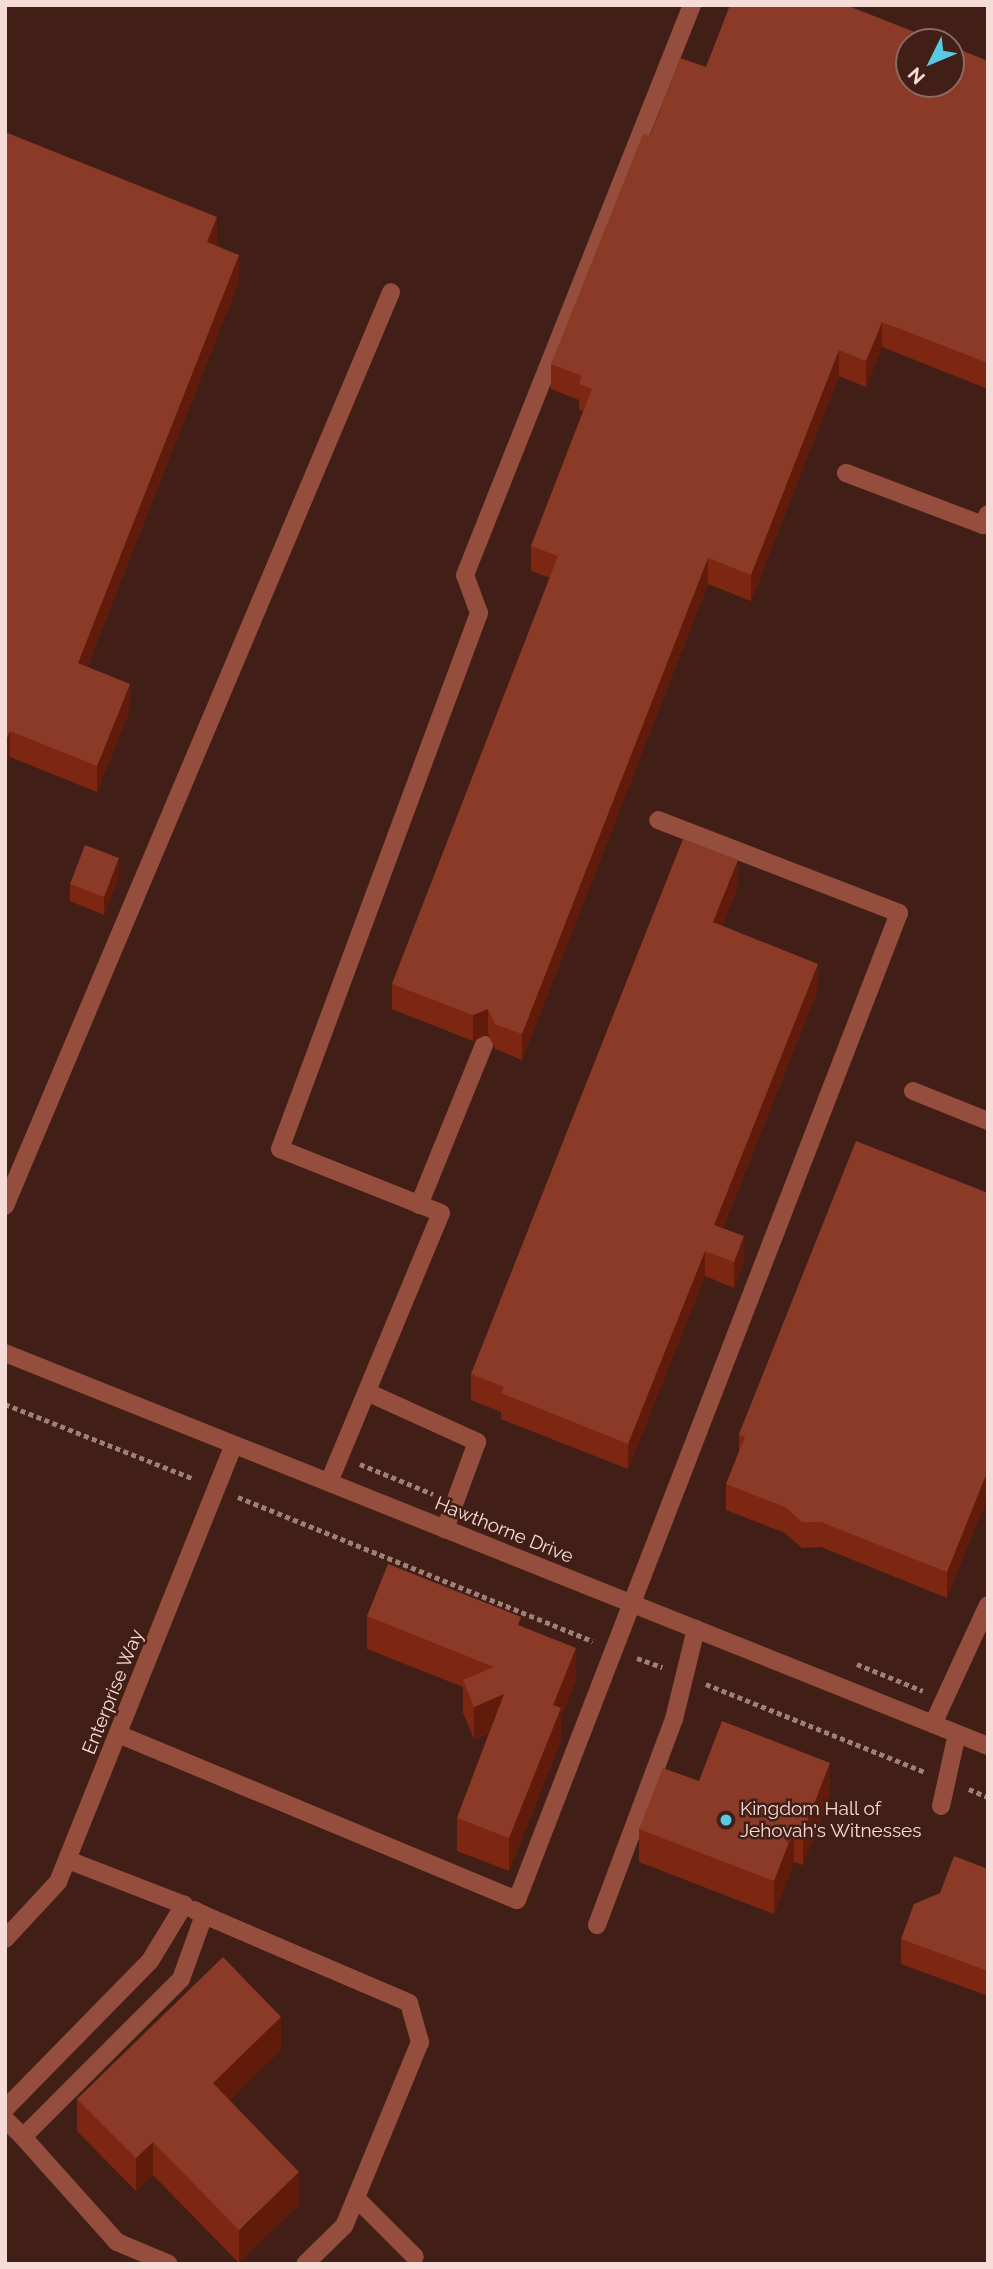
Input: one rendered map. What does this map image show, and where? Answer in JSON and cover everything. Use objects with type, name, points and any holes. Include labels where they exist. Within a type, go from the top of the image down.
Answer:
[{"type":"street","points":[[329,1482],[440,1213],[280,1149],[479,613],[465,575],[692,5]]},
{"type":"street","points":[[5,1206],[391,292]]},
{"type":"street","points":[[846,473],[983,525],[988,514]]},
{"type":"street","points":[[118,1734],[517,1900],[899,913],[658,820]]},
{"type":"street","points":[[419,1205],[484,1045]]},
{"type":"street","points":[[913,1091],[988,1121]]},
{"type":"street","name":"Hawthorne Drive","points":[[5,1353],[988,1746]]},
{"type":"street","points":[[366,1392],[477,1442],[445,1529]]},
{"type":"street","name":"Enterprise Way","points":[[5,1939],[58,1882],[234,1445]]},
{"type":"street","points":[[933,1724],[988,1605]]},
{"type":"street","points":[[597,1925],[674,1719],[696,1629]]},
{"type":"street","points":[[941,1806],[957,1734]]},
{"type":"street","points":[[68,1860],[184,1905],[409,2004],[420,2042],[344,2227],[305,2264]]},
{"type":"street","points":[[5,2109],[150,1961],[184,1905]]},
{"type":"street","points":[[23,2137],[181,1979],[204,1915]]},
{"type":"street","points":[[5,2119],[117,2242],[169,2264]]},
{"type":"street","points":[[356,2198],[415,2257]]},
{"type":"path","points":[[5,1404],[181,1474]]},
{"type":"path","points":[[401,1478],[422,1489]]},
{"type":"building","points":[[730,5],[846,5],[904,28],[895,28],[895,98],[965,98],[965,52],[988,61],[988,363],[882,322],[866,361],[839,350],[751,575],[708,558],[522,1034],[495,1024],[488,1009],[473,1015],[392,984],[558,556],[531,546],[592,389],[579,384],[582,376],[551,364],[643,134],[650,136],[680,58],[706,67]]},
{"type":"building","points":[[5,132],[217,217],[207,242],[239,255],[78,663],[130,684],[97,766],[10,731],[5,743]]},
{"type":"building","points":[[683,839],[738,860],[713,922],[818,964],[714,1225],[744,1236],[734,1262],[705,1251],[628,1444],[501,1393],[504,1387],[471,1374]]},
{"type":"building","points":[[85,845],[119,858],[104,897],[70,884]]},
{"type":"building","points":[[856,1141],[988,1193],[988,1470],[947,1572],[821,1522],[802,1522],[785,1507],[726,1484],[745,1437],[739,1434]]},
{"type":"building","points":[[388,1564],[521,1617],[518,1625],[576,1648],[553,1705],[561,1708],[509,1838],[457,1818],[504,1694],[474,1707],[463,1680],[494,1667],[367,1616]]},
{"type":"building","name":"Kingdom Hall of Jehovah's Witnesses","points":[[722,1721],[830,1763],[803,1832],[794,1829],[774,1881],[639,1829],[663,1768],[699,1781]]},
{"type":"building","points":[[954,1856],[988,1869],[988,1971],[901,1939],[914,1904],[940,1893]]},
{"type":"building","points":[[223,1957],[281,2017],[213,2083],[299,2172],[239,2230],[153,2142],[136,2158],[77,2099]]},
{"type":"place","name":"Kingdom Hall of Jehovah's Witnesses","points":[[726,1820]]}]
